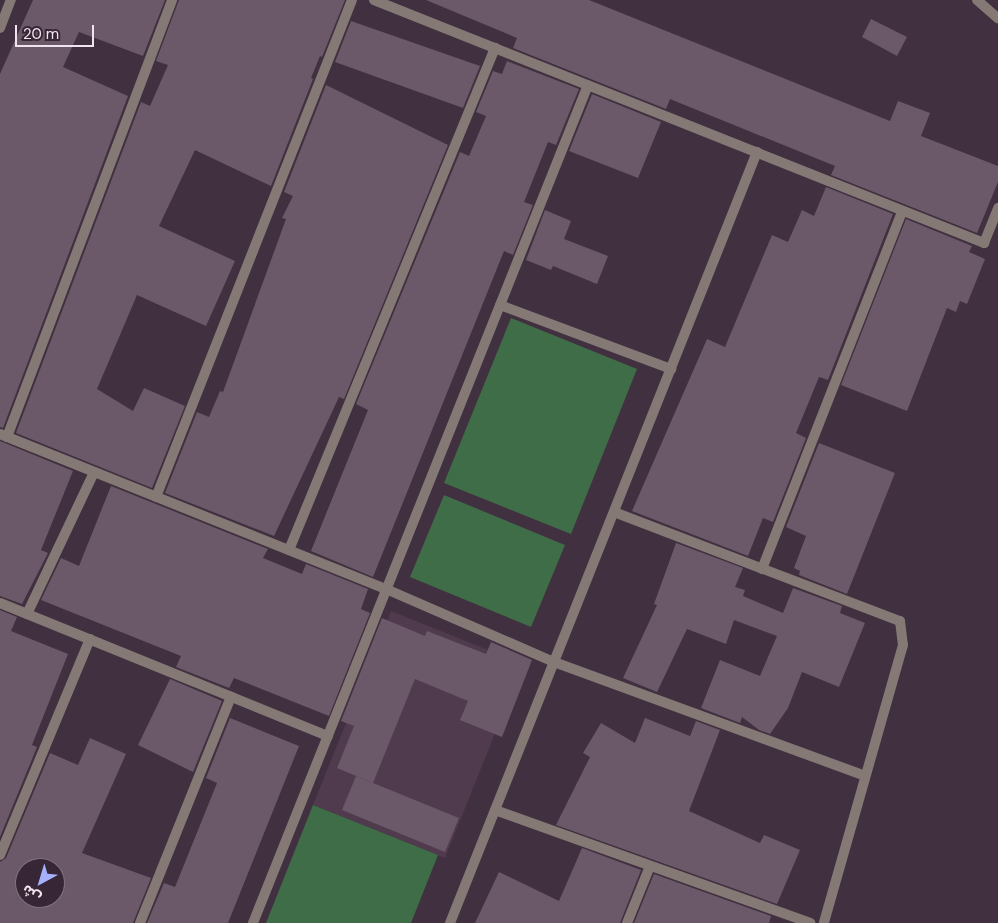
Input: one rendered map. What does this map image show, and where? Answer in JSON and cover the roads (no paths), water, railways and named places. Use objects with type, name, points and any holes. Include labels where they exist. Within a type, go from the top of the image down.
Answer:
[{"type":"street","points":[[0,28],[11,0]]},
{"type":"street","points":[[172,0],[3,435],[386,589],[554,662],[865,776]]},
{"type":"street","points":[[156,497],[352,0]]},
{"type":"street","points":[[374,0],[984,243],[998,208]]},
{"type":"street","points":[[977,0],[998,18]]},
{"type":"street","points":[[289,550],[495,48]]},
{"type":"street","points":[[253,923],[588,85]]},
{"type":"street","points":[[450,923],[757,152]]},
{"type":"street","points":[[762,568],[902,211]]},
{"type":"street","points":[[500,304],[671,369]]},
{"type":"street","points":[[27,614],[94,472]]},
{"type":"street","points":[[614,512],[900,622],[903,645],[824,923]]},
{"type":"street","points":[[0,603],[328,736]]},
{"type":"street","points":[[0,855],[90,640]]},
{"type":"street","points":[[140,923],[231,696]]},
{"type":"street","points":[[495,810],[810,923]]},
{"type":"street","points":[[627,923],[650,866]]}]
